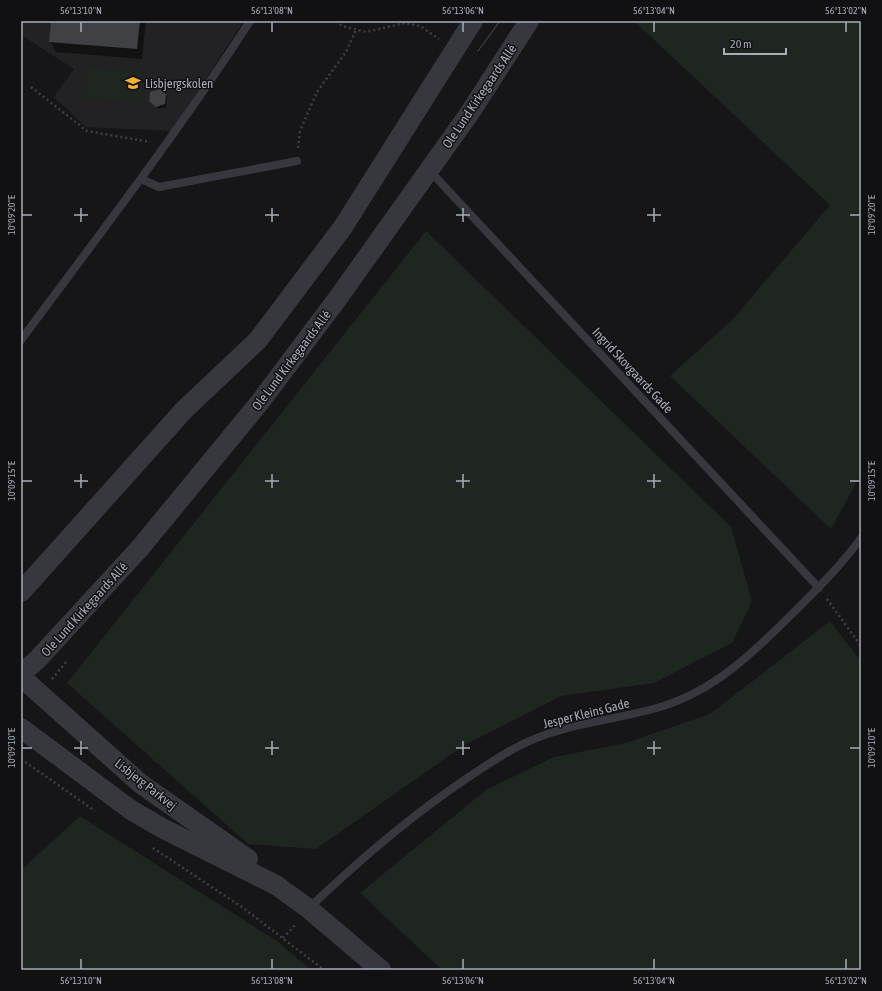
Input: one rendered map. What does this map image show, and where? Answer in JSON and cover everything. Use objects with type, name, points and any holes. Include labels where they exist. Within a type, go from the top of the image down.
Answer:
[{"type":"street","points":[[21,592],[184,410],[258,340],[343,227],[444,45],[473,21]]},
{"type":"street","name":"Ole Lund Kirkegaards Allé","points":[[21,674],[37,660],[140,548],[260,402],[338,298],[468,114],[529,21]]},
{"type":"street","name":"Lisbjerg Parkvej","points":[[21,677],[141,784],[255,864],[276,885],[309,909],[381,970]]},
{"type":"street","name":"Lisbjerg Parkvej","points":[[21,728],[131,810],[162,828],[276,885]]},
{"type":"lane","points":[[21,340],[166,145],[211,82],[250,21]]},
{"type":"lane","points":[[141,179],[159,187],[296,162]]},
{"type":"lane","name":"Ingrid Skovgaards Gade","points":[[428,169],[819,588]]},
{"type":"lane","name":"Jesper Kleins Gade","points":[[309,909],[354,864],[403,823],[469,776],[520,745],[555,731],[659,708],[687,698],[727,674],[754,652],[819,588],[861,538]]},
{"type":"path","points":[[336,21],[342,26],[366,32],[405,23],[420,26],[444,45]]},
{"type":"path","points":[[296,162],[300,131],[317,92],[346,52],[356,30]]},
{"type":"path","points":[[30,87],[87,131],[166,145]]},
{"type":"path","points":[[819,588],[861,646]]},
{"type":"path","points":[[21,759],[97,812]]},
{"type":"path","points":[[150,846],[242,907],[324,970]]},
{"type":"shaded area","name":"Lisbjergskolen","points":[[21,21],[244,21],[171,131],[86,127],[54,97],[74,69],[21,35]]},
{"type":"shaded area","points":[[634,21],[861,21],[861,474],[831,529],[670,376],[733,319],[830,205]]},
{"type":"shaded area","points":[[87,66],[143,72],[140,104],[84,98]]},
{"type":"shaded area","points":[[426,231],[731,527],[752,601],[732,643],[654,683],[561,696],[463,746],[316,849],[248,844],[67,683]]},
{"type":"shaded area","points":[[830,621],[861,661],[861,970],[442,970],[360,893],[486,790],[554,757],[626,743],[710,714]]},
{"type":"shaded area","points":[[80,816],[277,941],[311,970],[21,970],[21,870]]},
{"type":"building","points":[[51,21],[140,21],[137,49],[49,42]]},
{"type":"building","points":[[160,89],[166,95],[165,104],[156,107],[149,101],[150,92]]},
{"type":"tram line","points":[[478,51],[500,21]]},
{"type":"place","name":"Lisbjergskolen","points":[[133,83]]}]
